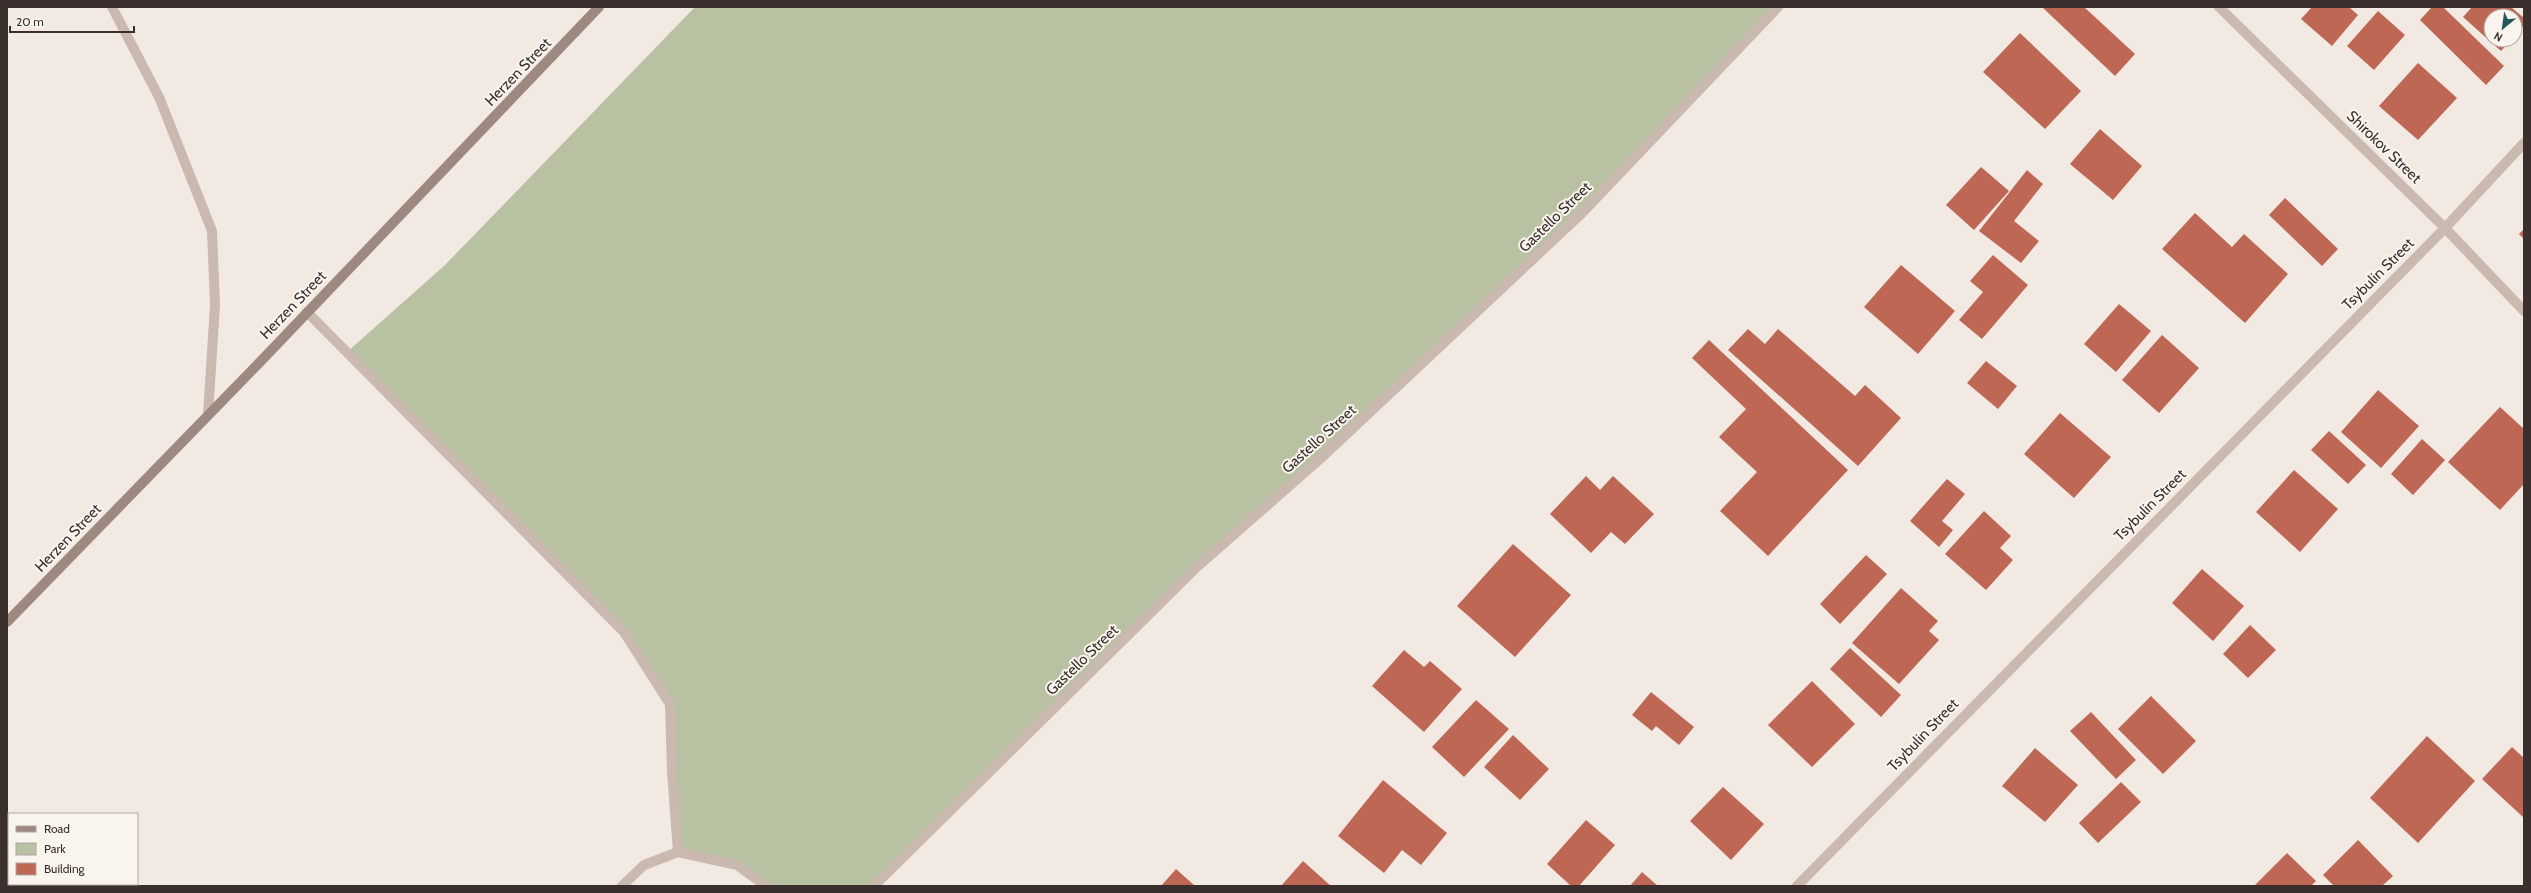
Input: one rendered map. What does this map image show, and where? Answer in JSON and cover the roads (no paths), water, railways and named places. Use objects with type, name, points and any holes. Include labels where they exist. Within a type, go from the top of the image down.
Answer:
[{"type":"main road","name":"Herzen Street","points":[[7,622],[308,312],[599,7]]},
{"type":"street","points":[[112,7],[159,97],[212,231],[215,305],[208,415]]},
{"type":"street","name":"Gastello Street","points":[[874,886],[1198,566],[1320,459],[1582,213],[1778,7]]},
{"type":"street","name":"Shirokov Street","points":[[2220,7],[2445,228],[2524,311]]},
{"type":"street","name":"Tsybulin Street","points":[[1797,886],[2445,228],[2524,143]]},
{"type":"street","points":[[308,312],[624,632],[670,704],[672,771],[678,852]]},
{"type":"street","points":[[622,886],[644,866],[678,852],[737,865],[766,886]]}]
